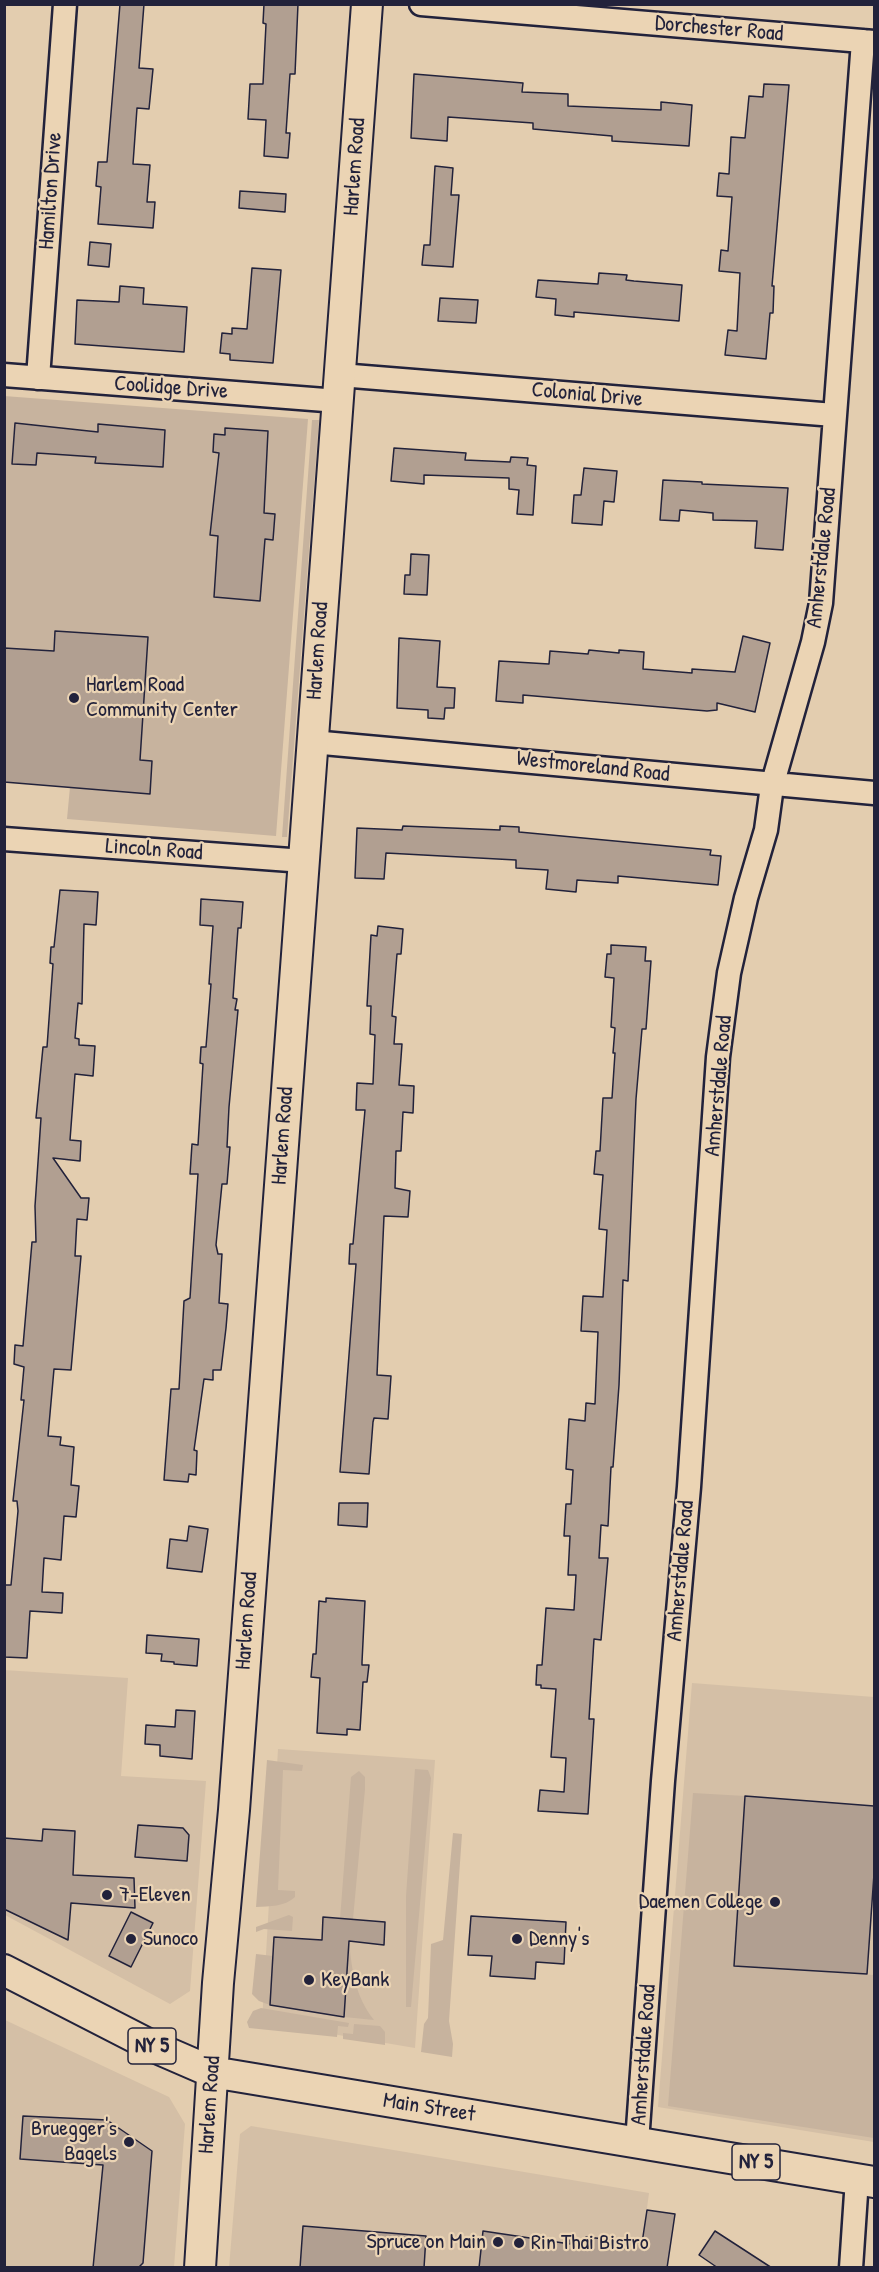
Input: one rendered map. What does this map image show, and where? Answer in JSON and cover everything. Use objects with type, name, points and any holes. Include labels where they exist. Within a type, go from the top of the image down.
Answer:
[{"type":"main road","name":"Harlem Road","points":[[200,2268],[212,2072],[367,4]]},
{"type":"main road","name":"Main Street","points":[[4,1970],[152,2046],[212,2072],[866,2180]]},
{"type":"street","name":"Hamilton Drive","points":[[38,378],[65,4]]},
{"type":"street","name":"Dorchester Road","points":[[421,4],[869,41]]},
{"type":"street","name":"Amherstdale Road","points":[[637,2142],[663,1780],[691,1463],[718,1057],[729,973],[746,898],[766,830],[772,786],[813,642],[821,603],[834,415],[869,41]]},
{"type":"street","name":"Coolidge Drive","points":[[4,375],[339,388]]},
{"type":"street","name":"Colonial Drive","points":[[339,388],[834,415]]},
{"type":"street","name":"Westmoreland Road","points":[[312,742],[772,786],[874,793]]},
{"type":"street","name":"Lincoln Road","points":[[4,839],[304,861]]},
{"type":"street","points":[[852,2268],[866,2180]]},
{"type":"shaded area","points":[[4,396],[308,419],[276,836],[67,819],[70,787],[152,761],[140,760],[148,638],[55,631],[54,651],[5,648]]},
{"type":"shaded area","points":[[312,420],[319,420],[287,837],[282,837]]},
{"type":"shaded area","points":[[4,1670],[128,1678],[121,1776],[206,1781],[190,1991],[170,2004],[5,1915]]},
{"type":"shaded area","name":"Daemen College","points":[[692,1683],[874,1697],[874,2142],[658,2107]]},
{"type":"shaded area","points":[[278,1749],[435,1760],[415,2048],[262,2022]]},
{"type":"shaded area","points":[[267,1760],[303,1765],[302,1771],[283,1770],[278,1890],[295,1891],[295,1897],[282,1904],[256,1907]]},
{"type":"shaded area","points":[[415,1769],[428,1770],[431,1778],[411,2007],[406,2007],[406,1896]]},
{"type":"shaded area","points":[[359,1771],[365,1777],[365,1789],[353,1919],[340,1919],[351,1777]]},
{"type":"shaded area","points":[[693,1793],[745,1796],[734,1966],[874,1975],[874,2138],[668,2106]]},
{"type":"shaded area","points":[[453,1833],[462,1834],[449,2021],[453,2044],[452,2057],[421,2052],[424,2024],[428,2018],[431,1944],[443,1940]]},
{"type":"shaded area","points":[[289,1915],[293,1917],[292,1931],[264,1929],[256,1932],[256,1927]]},
{"type":"shaded area","points":[[349,1941],[353,1973],[362,2002],[374,2020],[344,2017]]},
{"type":"shaded area","points":[[256,1954],[273,1956],[270,2005],[259,2001],[252,1994]]},
{"type":"shaded area","points":[[261,2008],[349,2023],[348,2027],[338,2026],[337,2037],[249,2028],[247,2022],[253,2011]]},
{"type":"shaded area","points":[[5,2020],[169,2097],[185,2124],[174,2267],[5,2268]]},
{"type":"shaded area","points":[[354,2024],[380,2026],[385,2032],[385,2045],[343,2039],[343,2033],[353,2034]]},
{"type":"shaded area","points":[[251,2126],[649,2193],[639,2267],[229,2268],[240,2134]]},
{"type":"building","points":[[120,4],[144,4],[139,68],[153,69],[149,109],[137,108],[133,164],[150,165],[147,202],[155,202],[153,228],[98,224],[101,187],[96,186],[98,162],[107,162]]},
{"type":"building","points":[[264,4],[298,4],[295,74],[290,74],[286,133],[290,133],[288,158],[264,156],[266,120],[248,119],[250,84],[263,84],[266,24],[263,23]]},
{"type":"building","points":[[414,74],[523,83],[522,92],[568,94],[568,106],[661,110],[661,102],[692,105],[689,146],[612,141],[612,136],[533,129],[533,123],[448,117],[447,141],[411,138]]},
{"type":"building","points":[[764,84],[789,85],[772,286],[774,286],[773,313],[770,313],[766,359],[725,355],[728,330],[737,331],[740,273],[719,271],[721,250],[728,251],[732,197],[717,196],[719,173],[729,174],[731,137],[745,138],[749,96],[763,97]]},
{"type":"building","points":[[435,166],[453,168],[451,195],[459,195],[453,267],[422,265],[424,245],[430,245]]},
{"type":"building","points":[[240,191],[286,194],[285,212],[239,208]]},
{"type":"building","points":[[90,242],[111,244],[109,267],[88,265]]},
{"type":"building","points":[[252,268],[281,270],[273,363],[230,360],[230,354],[220,353],[222,333],[232,334],[232,328],[247,329]]},
{"type":"building","points":[[599,273],[627,275],[626,280],[682,285],[679,321],[574,312],[574,317],[555,315],[556,299],[536,297],[538,280],[598,284]]},
{"type":"building","points":[[120,286],[144,288],[143,304],[187,307],[184,352],[75,344],[77,300],[119,302]]},
{"type":"building","points":[[440,298],[478,300],[476,323],[438,321]]},
{"type":"building","points":[[15,423],[98,432],[98,424],[165,430],[163,467],[95,463],[96,457],[37,453],[36,465],[12,464]]},
{"type":"building","points":[[225,428],[268,431],[264,513],[275,514],[273,540],[265,539],[260,601],[214,597],[218,536],[210,535],[219,453],[213,452],[214,434],[225,435]]},
{"type":"building","points":[[394,448],[466,453],[465,460],[510,462],[511,457],[528,458],[527,465],[536,466],[533,515],[517,514],[519,490],[509,489],[509,478],[424,475],[424,484],[391,481]]},
{"type":"building","points":[[584,468],[617,471],[614,502],[604,501],[602,525],[572,523],[574,495],[581,495]]},
{"type":"building","points":[[663,480],[788,488],[783,550],[755,548],[757,521],[713,520],[713,513],[680,510],[679,521],[660,520]]},
{"type":"building","points":[[411,554],[429,555],[427,595],[404,594],[405,575],[410,575]]},
{"type":"building","name":"Harlem Road Community Center","points":[[55,631],[148,637],[140,760],[152,761],[150,794],[4,782],[4,648],[54,651]]},
{"type":"building","points":[[743,636],[770,643],[755,712],[717,703],[717,710],[707,711],[523,695],[523,703],[496,701],[499,661],[549,664],[550,651],[588,654],[589,650],[619,653],[619,650],[644,652],[643,669],[692,673],[692,669],[735,672]]},
{"type":"building","points":[[399,638],[440,641],[437,687],[455,688],[454,708],[445,708],[444,719],[428,718],[428,710],[397,708]]},
{"type":"building","points":[[403,826],[500,830],[500,826],[519,827],[519,832],[711,850],[710,855],[721,856],[718,885],[618,876],[618,883],[577,880],[576,892],[546,889],[548,870],[516,868],[516,860],[386,853],[384,879],[355,878],[357,828],[402,830]]},
{"type":"building","points":[[60,890],[98,892],[96,925],[84,924],[82,1004],[78,1003],[75,1038],[79,1039],[79,1045],[95,1046],[93,1076],[75,1074],[70,1140],[81,1141],[80,1161],[53,1158],[81,1198],[89,1198],[87,1220],[77,1219],[75,1256],[81,1256],[71,1370],[54,1369],[48,1436],[61,1437],[60,1445],[74,1447],[71,1485],[79,1486],[76,1517],[64,1516],[61,1560],[44,1558],[42,1592],[63,1593],[62,1613],[30,1611],[27,1658],[4,1657],[4,1585],[11,1585],[18,1511],[17,1501],[13,1501],[24,1400],[21,1400],[24,1367],[14,1364],[15,1345],[23,1346],[32,1242],[36,1242],[35,1206],[41,1118],[36,1118],[43,1047],[47,1047],[53,964],[50,963],[51,947],[54,947]]},
{"type":"building","points":[[201,899],[243,902],[241,928],[238,928],[233,998],[237,999],[235,1010],[238,1010],[229,1107],[227,1147],[230,1147],[227,1184],[222,1184],[216,1245],[218,1254],[222,1254],[219,1303],[228,1304],[226,1328],[221,1370],[213,1370],[213,1380],[204,1379],[194,1450],[197,1451],[196,1475],[189,1474],[188,1482],[164,1480],[171,1389],[179,1389],[184,1301],[190,1298],[198,1174],[190,1174],[192,1144],[198,1145],[203,1064],[200,1063],[201,1047],[206,1047],[211,984],[209,984],[213,926],[200,925]]},
{"type":"building","points":[[378,926],[403,929],[401,954],[397,954],[392,1016],[396,1017],[394,1044],[402,1044],[399,1085],[414,1086],[413,1113],[403,1112],[401,1151],[396,1151],[395,1188],[410,1191],[408,1217],[384,1216],[377,1375],[391,1376],[388,1419],[374,1418],[373,1422],[369,1474],[340,1472],[356,1264],[349,1264],[350,1244],[353,1244],[365,1110],[356,1110],[357,1083],[373,1084],[375,1035],[370,1034],[371,1006],[367,1006],[371,935],[377,936]]},
{"type":"building","points":[[611,945],[646,947],[645,961],[651,961],[646,1029],[642,1029],[636,1099],[628,1281],[623,1280],[619,1385],[608,1526],[601,1525],[599,1558],[608,1558],[601,1640],[594,1639],[589,1719],[594,1719],[588,1814],[538,1811],[540,1790],[564,1792],[566,1758],[551,1757],[556,1689],[541,1688],[541,1685],[536,1685],[537,1665],[542,1665],[546,1608],[574,1610],[576,1575],[568,1575],[570,1536],[564,1536],[566,1504],[571,1504],[573,1470],[566,1469],[569,1419],[585,1421],[586,1403],[595,1404],[598,1332],[581,1331],[583,1296],[603,1297],[607,1230],[599,1229],[603,1175],[594,1174],[596,1151],[600,1151],[603,1098],[612,1098],[615,1053],[613,1053],[615,1028],[611,1027],[614,978],[605,977],[607,954],[611,954]]},
{"type":"building","points":[[339,1503],[368,1503],[367,1527],[338,1525]]},
{"type":"building","points":[[189,1526],[208,1529],[202,1572],[167,1568],[170,1539],[187,1541]]},
{"type":"building","points":[[326,1598],[365,1601],[362,1665],[369,1665],[367,1682],[363,1682],[360,1730],[347,1729],[347,1735],[317,1733],[320,1678],[311,1677],[313,1654],[316,1654],[319,1601],[326,1602]]},
{"type":"building","points":[[147,1635],[199,1639],[197,1666],[161,1661],[162,1654],[146,1653]]},
{"type":"building","points":[[176,1710],[195,1711],[192,1759],[160,1756],[160,1745],[145,1744],[146,1725],[175,1727]]},
{"type":"building","points":[[745,1796],[874,1806],[874,1874],[867,1974],[734,1966]]},
{"type":"building","points":[[138,1825],[183,1828],[189,1835],[187,1861],[135,1857]]},
{"type":"building","points":[[43,1829],[75,1831],[73,1875],[134,1878],[135,1908],[71,1903],[68,1940],[4,1909],[4,1838],[42,1841]]},
{"type":"building","name":"Sunoco","points":[[131,1912],[153,1923],[131,1967],[109,1956]]},
{"type":"building","name":"Denny's","points":[[471,1916],[566,1922],[564,1964],[536,1962],[535,1979],[490,1976],[492,1956],[468,1955]]},
{"type":"building","name":"KeyBank","points":[[323,1917],[385,1922],[384,1945],[349,1941],[344,2017],[270,2005],[274,1937],[322,1940]]},
{"type":"building","points":[[23,2116],[107,2120],[152,2151],[143,2263],[138,2268],[93,2268],[103,2165],[20,2159]]},
{"type":"building","points":[[647,2210],[675,2214],[667,2268],[479,2268],[483,2231],[570,2244],[570,2240],[585,2242],[586,2237],[642,2243]]},
{"type":"building","points":[[303,2226],[426,2236],[424,2268],[300,2268]]},
{"type":"building","points":[[715,2231],[772,2268],[718,2268],[699,2255]]},
{"type":"place","name":"Harlem Road Community Center","points":[[74,698]]},
{"type":"place","name":"7-Eleven","points":[[107,1895]]},
{"type":"place","name":"Daemen College","points":[[775,1902]]},
{"type":"place","name":"Sunoco","points":[[131,1939]]},
{"type":"place","name":"Denny's","points":[[517,1939]]},
{"type":"place","name":"KeyBank","points":[[309,1980]]},
{"type":"place","name":"Bruegger's Bagels","points":[[129,2142]]},
{"type":"place","name":"Spruce on Main","points":[[498,2242]]},
{"type":"place","name":"Rin Thai Bistro","points":[[519,2243]]}]
